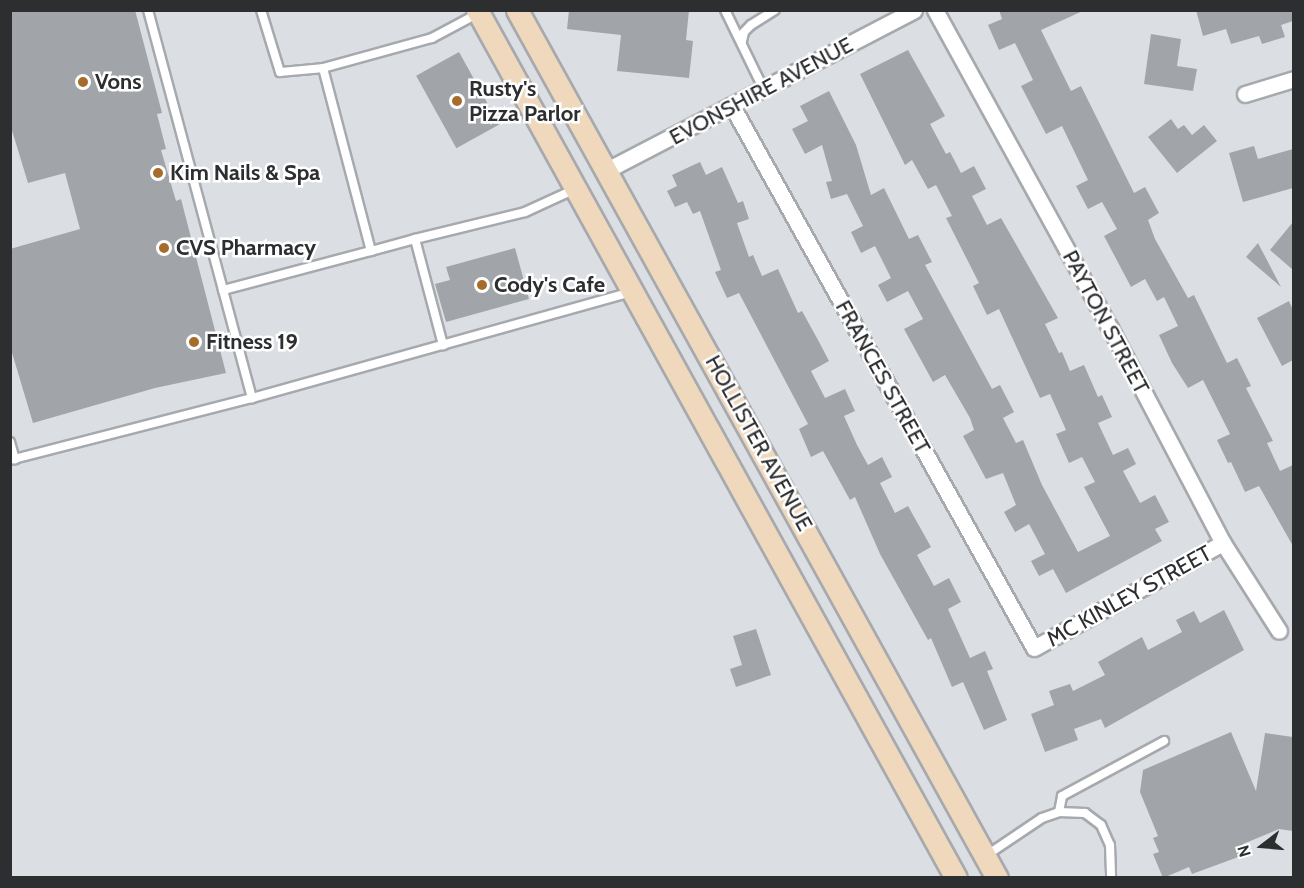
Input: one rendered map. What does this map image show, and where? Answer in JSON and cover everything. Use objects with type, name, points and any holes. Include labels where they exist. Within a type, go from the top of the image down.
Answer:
[{"type":"main road","name":"HOLLISTER AVENUE","points":[[517,10],[997,878]]},
{"type":"main road","name":"HOLLISTER AVENUE","points":[[478,12],[956,878]]},
{"type":"street","name":"EVONSHIRE AVENUE","points":[[607,170],[914,10]]},
{"type":"street","name":"PAYTON STREET","points":[[935,10],[1110,328],[1223,543],[1279,631]]},
{"type":"street","points":[[1245,94],[1293,79]]},
{"type":"street","name":"FRANCES STREET","points":[[732,106],[1034,648]]},
{"type":"street","name":"MC KINLEY STREET","points":[[1034,648],[1223,543]]},
{"type":"lane","points":[[148,10],[252,398]]},
{"type":"lane","points":[[261,10],[280,72],[323,68],[432,38],[478,12]]},
{"type":"lane","points":[[725,10],[764,90]]},
{"type":"lane","points":[[742,41],[751,25],[775,10]]},
{"type":"lane","points":[[323,68],[371,251]]},
{"type":"lane","points":[[223,290],[525,212],[576,188]]},
{"type":"lane","points":[[416,239],[443,345]]},
{"type":"lane","points":[[10,442],[13,460],[252,398],[634,292]]},
{"type":"lane","points":[[1059,812],[1062,796],[1164,741]]},
{"type":"lane","points":[[985,855],[1042,818],[1059,812],[1084,813],[1101,825],[1110,844],[1111,878]]},
{"type":"building","points":[[10,10],[135,10],[162,113],[157,114],[166,149],[161,150],[176,201],[181,199],[226,373],[155,388],[33,423],[10,346],[10,249],[80,229],[65,173],[28,183],[10,124]]},
{"type":"building","points":[[569,10],[689,10],[686,40],[693,41],[689,78],[617,71],[621,35],[567,29]]},
{"type":"building","points":[[999,10],[1085,10],[1041,30],[1071,91],[1081,86],[1134,193],[1145,187],[1159,213],[1148,220],[1155,239],[1188,298],[1194,295],[1227,363],[1237,358],[1251,386],[1246,388],[1273,441],[1267,443],[1280,471],[1293,465],[1293,546],[1259,486],[1245,492],[1231,462],[1228,463],[1217,440],[1230,434],[1203,380],[1188,388],[1172,363],[1159,335],[1178,326],[1164,297],[1157,301],[1145,279],[1131,287],[1104,236],[1117,229],[1102,202],[1088,209],[1076,186],[1088,180],[1062,126],[1046,134],[1021,86],[1033,80],[1015,43],[999,50],[988,25],[1002,19]]},
{"type":"building","points":[[1196,10],[1293,10],[1293,21],[1281,25],[1285,37],[1262,44],[1259,36],[1231,44],[1226,29],[1203,36]]},
{"type":"building","points":[[1151,34],[1181,39],[1177,66],[1197,69],[1193,91],[1144,84]]},
{"type":"building","points":[[908,50],[945,116],[930,124],[946,154],[950,152],[961,173],[974,166],[986,189],[972,196],[987,225],[1001,218],[1058,318],[1045,324],[1059,353],[1062,352],[1070,371],[1084,365],[1098,397],[1102,395],[1112,417],[1098,423],[1113,455],[1128,448],[1136,464],[1123,471],[1140,503],[1155,495],[1169,522],[1155,529],[1162,541],[1066,593],[1053,569],[1039,576],[1031,561],[1045,554],[1029,524],[1015,532],[1004,512],[1016,505],[1003,473],[986,479],[963,436],[974,430],[970,418],[945,375],[933,382],[904,329],[923,319],[908,291],[887,302],[878,285],[891,278],[875,246],[861,253],[851,232],[863,226],[847,194],[831,199],[826,182],[832,181],[822,145],[805,154],[792,129],[808,121],[800,106],[829,91],[856,145],[871,195],[884,188],[909,239],[918,235],[932,262],[925,265],[992,389],[1000,385],[1014,412],[1003,418],[1016,443],[1023,440],[1042,485],[1078,552],[1110,536],[1084,487],[1095,482],[1082,457],[1069,463],[1056,434],[1066,430],[1050,394],[1040,398],[999,309],[987,315],[973,286],[979,283],[946,218],[952,216],[936,185],[928,189],[912,160],[905,165],[860,74]]},
{"type":"building","points":[[459,52],[499,125],[456,148],[416,76]]},
{"type":"building","points":[[1171,119],[1178,129],[1184,125],[1192,135],[1204,125],[1217,141],[1177,173],[1148,137]]},
{"type":"building","points":[[1254,146],[1258,159],[1293,149],[1293,188],[1243,202],[1229,153]]},
{"type":"building","points":[[700,162],[706,175],[722,167],[738,203],[743,201],[749,219],[737,223],[749,257],[753,255],[762,276],[778,269],[798,313],[802,311],[829,361],[811,371],[825,398],[845,389],[855,411],[844,416],[857,445],[868,465],[882,457],[892,477],[880,483],[895,513],[908,506],[931,547],[917,555],[934,586],[949,578],[961,602],[948,609],[970,658],[985,651],[993,669],[987,671],[1007,720],[984,730],[963,682],[952,687],[931,638],[928,640],[880,554],[855,497],[850,500],[823,451],[811,457],[799,429],[808,424],[739,293],[727,298],[715,272],[721,270],[700,211],[693,214],[687,202],[675,207],[667,191],[677,186],[672,175]]},
{"type":"building","points":[[1293,222],[1293,270],[1270,250]]},
{"type":"building","points":[[1258,243],[1281,287],[1246,257]]},
{"type":"building","points":[[515,248],[529,299],[446,322],[435,284],[450,280],[446,267]]},
{"type":"building","points":[[1289,301],[1293,310],[1293,360],[1282,366],[1257,318]]},
{"type":"building","points":[[1224,610],[1244,650],[1105,728],[1101,719],[1074,729],[1078,740],[1045,752],[1031,714],[1054,705],[1049,691],[1070,684],[1073,691],[1105,675],[1098,662],[1142,637],[1148,650],[1182,632],[1176,620],[1194,611],[1200,623]]},
{"type":"building","points":[[756,629],[771,675],[736,687],[730,669],[742,665],[733,636]]},
{"type":"building","points":[[1231,732],[1256,791],[1265,733],[1293,737],[1293,831],[1279,829],[1243,844],[1241,856],[1192,874],[1189,867],[1163,878],[1153,854],[1159,852],[1153,838],[1158,836],[1140,792],[1143,770]]},
{"type":"place","name":"Vons","points":[[83,82]]},
{"type":"place","name":"Rusty's Pizza Parlor","points":[[457,101]]},
{"type":"place","name":"Kim Nails & Spa","points":[[158,173]]},
{"type":"place","name":"CVS Pharmacy","points":[[164,248]]},
{"type":"place","name":"Cody's Cafe","points":[[482,285]]},
{"type":"place","name":"Fitness 19","points":[[194,342]]}]
